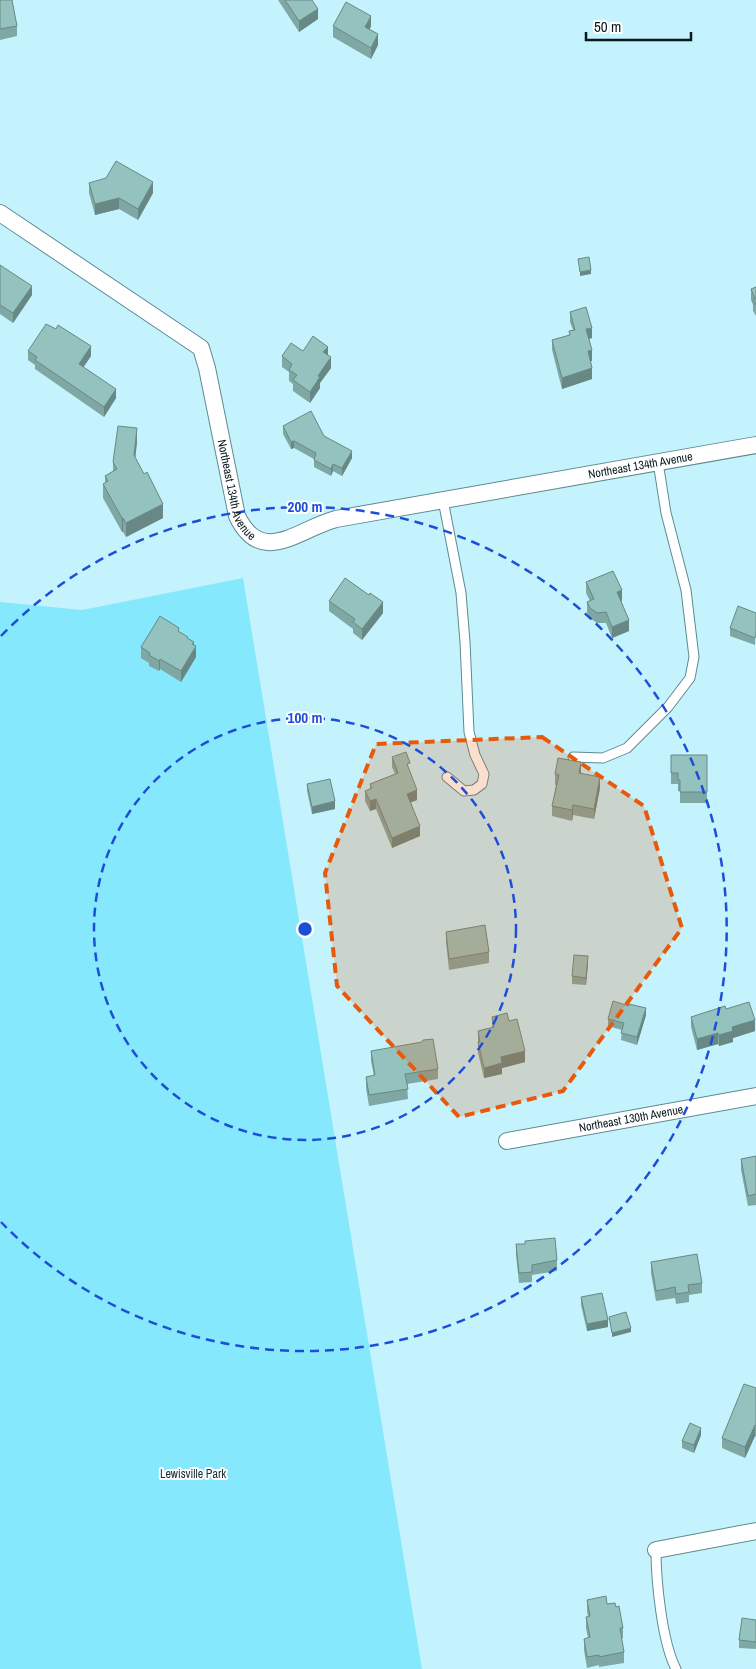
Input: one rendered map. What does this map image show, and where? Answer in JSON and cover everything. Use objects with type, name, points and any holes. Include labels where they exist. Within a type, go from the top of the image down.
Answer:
[{"type":"street","name":"Northeast 134th Avenue","points":[[0,213],[201,348],[207,368],[237,516],[241,526],[248,534],[266,542],[276,543],[285,541],[322,522],[336,519],[756,445]]},
{"type":"street","name":"Northeast 130th Avenue","points":[[507,1141],[756,1096]]},
{"type":"street","points":[[656,1550],[756,1531]]},
{"type":"lane","points":[[573,757],[602,758],[628,748],[668,707],[690,678],[694,657],[686,590],[666,513],[658,462]]},
{"type":"lane","points":[[443,500],[461,593],[470,732],[475,755],[484,774],[482,784],[474,790],[464,791],[447,777]]},
{"type":"lane","points":[[656,1550],[656,1573],[665,1632],[672,1662],[676,1669]]},
{"type":"highlighted area","points":[[542,737],[644,806],[682,928],[563,1091],[459,1117],[337,986],[325,873],[376,744]]},
{"type":"green space","name":"Lewisville Park","points":[[243,578],[422,1669],[0,1669],[0,602],[82,610]]},
{"type":"building","points":[[0,0],[12,0],[17,26],[0,29]]},
{"type":"building","points":[[285,0],[312,0],[318,9],[299,21]]},
{"type":"building","points":[[346,2],[371,16],[365,27],[378,34],[371,48],[333,26]]},
{"type":"building","points":[[116,161],[153,182],[138,209],[119,198],[95,204],[89,183],[106,178]]},
{"type":"building","points":[[589,257],[591,270],[580,272],[578,259]]},
{"type":"building","points":[[0,265],[32,286],[13,313],[0,305]]},
{"type":"building","points":[[756,287],[756,305],[751,289]]},
{"type":"building","points":[[586,307],[592,328],[586,329],[592,350],[588,351],[592,368],[562,378],[552,340],[570,335],[569,331],[575,330],[570,312]]},
{"type":"building","points":[[46,324],[56,329],[58,325],[91,346],[79,364],[116,389],[104,407],[35,360],[37,357],[28,351]]},
{"type":"building","points":[[313,336],[328,347],[323,352],[331,357],[310,392],[293,380],[297,375],[289,370],[292,364],[282,356],[291,343],[303,351]]},
{"type":"building","points":[[311,411],[324,436],[352,451],[342,468],[333,464],[331,469],[314,460],[316,453],[294,441],[291,442],[283,426]]},
{"type":"building","points":[[118,426],[137,428],[134,455],[144,474],[147,472],[163,504],[126,523],[103,484],[108,481],[105,476],[117,469],[113,462]]},
{"type":"building","points":[[613,571],[622,590],[617,592],[629,620],[612,627],[606,612],[597,613],[590,608],[587,602],[594,599],[586,582]]},
{"type":"building","points":[[345,578],[369,595],[370,593],[383,602],[362,629],[353,622],[355,619],[329,601]]},
{"type":"building","points":[[738,606],[756,613],[755,638],[730,628]]},
{"type":"building","points":[[160,616],[179,628],[178,631],[194,642],[192,644],[196,646],[181,671],[149,655],[150,653],[141,647]]},
{"type":"building","points":[[406,752],[410,763],[407,764],[417,790],[407,794],[420,826],[392,838],[376,799],[370,801],[365,791],[372,788],[370,784],[398,773],[392,757]]},
{"type":"building","points":[[671,755],[707,755],[707,792],[680,792],[678,773],[671,773]]},
{"type":"building","points":[[558,758],[581,762],[579,773],[600,777],[594,809],[573,805],[572,810],[552,806],[559,775],[555,774]]},
{"type":"building","points":[[330,779],[335,801],[312,807],[307,784]]},
{"type":"building","points":[[485,925],[489,952],[449,959],[446,932]]},
{"type":"building","points":[[574,955],[588,956],[586,978],[572,976]]},
{"type":"building","points":[[613,1001],[629,1006],[629,1004],[646,1008],[637,1037],[621,1033],[624,1023],[608,1019]]},
{"type":"building","points":[[749,1002],[755,1020],[732,1027],[733,1031],[697,1039],[691,1017],[725,1006],[726,1009]]},
{"type":"building","points":[[507,1013],[509,1021],[517,1019],[525,1051],[501,1057],[502,1063],[484,1068],[478,1042],[480,1042],[478,1031],[494,1027],[492,1017]]},
{"type":"building","points":[[433,1039],[438,1069],[405,1074],[408,1089],[369,1095],[366,1077],[375,1075],[371,1051]]},
{"type":"building","points":[[756,1156],[756,1194],[748,1196],[741,1159]]},
{"type":"building","points":[[555,1238],[557,1260],[532,1265],[532,1272],[519,1273],[516,1244],[525,1244],[525,1241]]},
{"type":"building","points":[[697,1254],[702,1283],[688,1285],[689,1292],[676,1294],[675,1287],[656,1291],[651,1262]]},
{"type":"building","points":[[602,1293],[608,1320],[587,1324],[581,1297]]},
{"type":"building","points":[[626,1312],[631,1328],[612,1333],[609,1317]]},
{"type":"building","points":[[744,1384],[756,1388],[756,1426],[745,1447],[722,1438]]},
{"type":"building","points":[[690,1423],[701,1428],[694,1445],[682,1441]]},
{"type":"building","points":[[606,1596],[607,1604],[615,1603],[616,1607],[619,1606],[623,1628],[620,1628],[624,1652],[599,1657],[599,1655],[587,1657],[584,1639],[590,1637],[586,1617],[590,1616],[587,1600]]},
{"type":"building","points":[[742,1618],[756,1620],[756,1642],[739,1640]]}]
